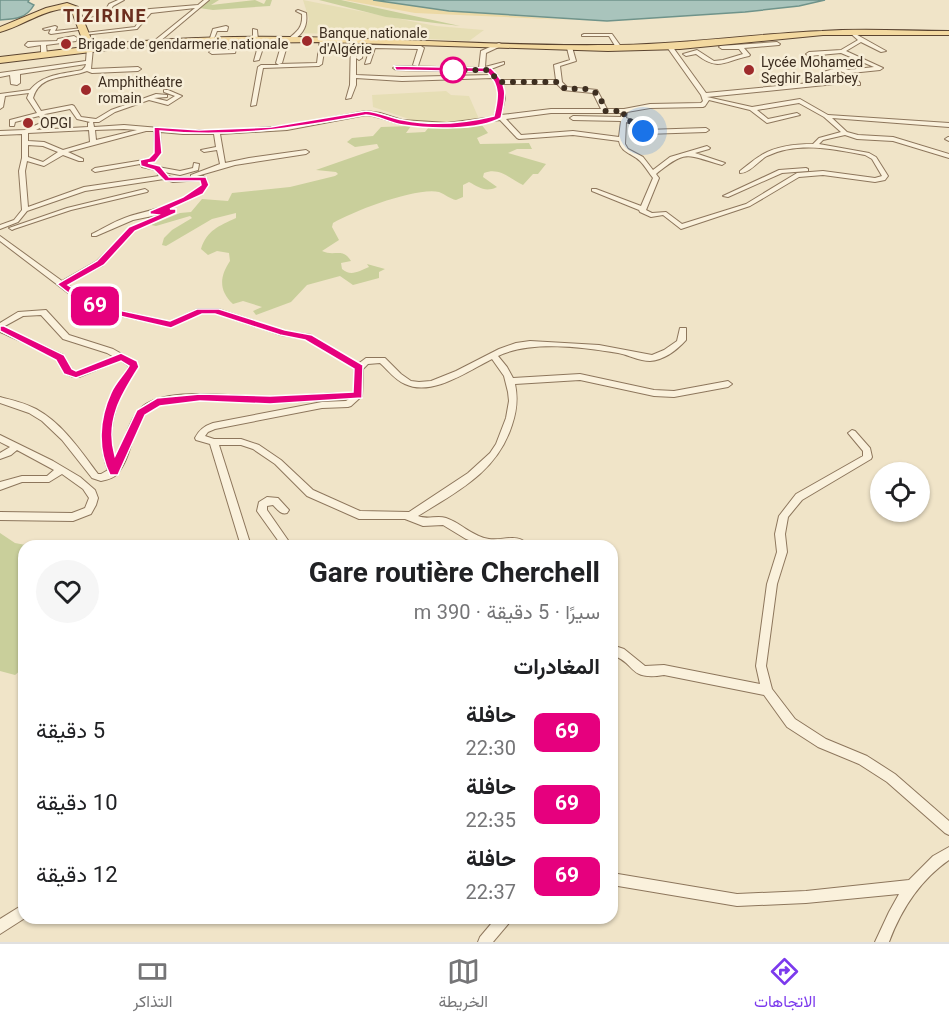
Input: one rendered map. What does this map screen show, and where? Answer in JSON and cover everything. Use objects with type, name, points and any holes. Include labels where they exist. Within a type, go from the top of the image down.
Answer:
[{"type":"main road","points":[[0,30],[64,4],[74,7],[90,48]]},
{"type":"main road","points":[[0,60],[47,43],[90,48],[157,41],[236,39],[258,36],[427,45],[619,48],[670,47],[852,33],[949,33]]},
{"type":"street","points":[[105,16],[111,5],[122,0]]},
{"type":"street","points":[[157,41],[207,0]]},
{"type":"street","points":[[83,28],[105,16],[198,6]]},
{"type":"street","points":[[45,29],[56,27],[51,33],[83,28],[137,28],[150,10]]},
{"type":"street","points":[[279,63],[288,39],[301,32],[306,22],[304,13],[297,11]]},
{"type":"street","points":[[211,40],[215,30],[220,30]]},
{"type":"street","points":[[852,33],[883,51]]},
{"type":"street","points":[[584,35],[610,35],[619,48]]},
{"type":"street","points":[[256,60],[258,36]]},
{"type":"street","points":[[47,43],[60,39]]},
{"type":"street","points":[[212,52],[233,52],[236,39]]},
{"type":"street","points":[[253,105],[259,69],[266,66],[319,64],[323,39]]},
{"type":"street","points":[[809,54],[842,51],[861,40]]},
{"type":"street","points":[[348,98],[347,95],[352,91],[353,42],[361,45],[359,58]]},
{"type":"street","points":[[722,47],[777,44]]},
{"type":"street","points":[[367,63],[373,46],[427,45],[416,65]]},
{"type":"street","points":[[499,45],[483,52],[485,69],[495,76],[503,96],[499,117]]},
{"type":"street","points":[[670,47],[705,96],[752,109],[799,101],[826,116],[845,133],[857,137],[893,139],[949,156]]},
{"type":"street","points":[[677,55],[697,52],[707,60],[724,61],[733,56],[747,55],[740,47]]},
{"type":"street","points":[[89,67],[90,48]]},
{"type":"street","points":[[570,48],[573,60],[557,65],[559,82],[565,89],[594,91],[600,96],[605,111]]},
{"type":"street","points":[[842,51],[880,68],[847,72]]},
{"type":"street","points":[[686,54],[692,64]]},
{"type":"street","points":[[396,68],[485,69],[502,63]]},
{"type":"street","points":[[0,75],[58,66],[138,69]]},
{"type":"street","points":[[25,132],[46,124],[42,114],[30,98],[36,84],[89,67]]},
{"type":"street","points":[[705,96],[835,82],[825,73],[841,69],[858,84]]},
{"type":"street","points":[[353,76],[451,81],[495,76]]},
{"type":"street","points":[[499,82],[559,82]]},
{"type":"street","points":[[0,110],[2,95],[32,91]]},
{"type":"street","points":[[0,133],[79,128],[115,110],[158,95],[164,99],[146,106],[146,101]]},
{"type":"street","points":[[573,118],[624,115],[656,106],[697,107],[703,105],[705,96]]},
{"type":"street","points":[[12,125],[12,120],[71,107],[79,118],[93,123],[217,132],[278,129],[366,113],[378,114],[401,122],[438,125],[476,123],[499,117],[560,111],[605,111],[624,115],[645,132],[706,130]]},
{"type":"street","points":[[752,109],[761,119],[767,121],[797,115]]},
{"type":"street","points":[[306,116],[321,122],[353,111]]},
{"type":"street","points":[[624,115],[620,139],[624,148],[641,158],[656,178],[642,209]]},
{"type":"street","points":[[826,116],[949,125]]},
{"type":"street","points":[[499,117],[516,136],[523,138],[573,133],[620,139]]},
{"type":"street","points":[[93,123],[128,120]]},
{"type":"street","points":[[93,123],[93,143]]},
{"type":"street","points":[[25,158],[44,164],[63,152],[154,128]]},
{"type":"street","points":[[95,170],[152,160],[158,153],[154,128]]},
{"type":"street","points":[[25,132],[25,158],[22,171],[25,210]]},
{"type":"street","points":[[217,132],[222,163]]},
{"type":"street","points":[[814,146],[821,139],[845,133]]},
{"type":"street","points":[[25,143],[44,144],[81,159]]},
{"type":"street","points":[[726,196],[781,171],[791,169],[875,180],[884,179],[885,176],[874,158],[867,154],[814,146],[773,152],[762,156],[742,172]]},
{"type":"street","points":[[204,150],[219,148]]},
{"type":"street","points":[[652,174],[672,158],[707,148]]},
{"type":"street","points":[[931,150],[949,164]]},
{"type":"street","points":[[188,178],[214,167],[267,156],[306,152]]},
{"type":"street","points":[[688,153],[722,163]]},
{"type":"street","points":[[143,162],[146,166],[173,180],[203,178],[205,185],[200,192],[153,213]]},
{"type":"street","points":[[0,230],[16,221],[25,210],[84,189],[162,174],[186,173],[196,169],[196,164]]},
{"type":"street","points":[[594,190],[642,209],[648,214],[664,213],[678,225],[685,227],[747,205],[797,175],[823,173]]},
{"type":"street","points":[[0,230],[69,209],[145,191]]},
{"type":"street","points":[[62,284],[100,263],[132,229],[173,211],[131,218],[94,235]]},
{"type":"street","points":[[0,238],[83,300],[106,310],[171,325],[201,311],[215,311],[284,333],[308,337],[359,368]]},
{"type":"street","points":[[0,327],[21,314],[43,312],[66,337],[121,357],[134,367],[118,389],[108,414],[107,447],[114,472]]},
{"type":"street","points":[[0,327],[60,357],[68,371],[76,375],[121,357]]},
{"type":"street","points":[[480,540],[444,521],[423,522],[410,517],[359,515],[310,492],[278,462],[256,447],[241,442],[201,440],[201,434],[213,426],[322,405],[348,404],[358,396],[359,368],[366,361],[382,360],[407,382],[425,385],[511,346],[528,344],[622,351],[648,358],[672,350],[682,340],[683,330]]},
{"type":"street","points":[[410,517],[470,477],[500,446],[512,411],[511,381],[493,355]]},
{"type":"street","points":[[511,381],[580,377],[654,393],[675,394],[691,393],[728,384]]},
{"type":"street","points":[[0,400],[37,411],[55,426],[98,478],[108,477],[114,472],[141,413],[157,402],[200,398],[270,400],[358,396]]},
{"type":"street","points":[[852,433],[867,450],[868,457],[799,497],[784,516],[780,534],[782,552],[772,584],[761,666],[767,692],[791,723],[822,743],[863,760],[891,778],[949,829]]},
{"type":"street","points":[[0,438],[61,471],[92,492],[91,507],[85,513],[73,517],[0,516]]},
{"type":"street","points":[[214,442],[244,540]]},
{"type":"street","points":[[0,456],[16,446]]},
{"type":"street","points":[[0,486],[22,479],[50,479],[61,471]]},
{"type":"street","points":[[282,540],[262,511],[262,505],[267,501],[275,501],[284,510]]},
{"type":"street","points":[[618,651],[638,670],[648,674],[664,670],[767,692]]},
{"type":"street","points":[[882,942],[905,897],[934,862],[949,853]]},
{"type":"street","points":[[618,880],[737,900],[806,897],[914,886]]},
{"type":"street","points":[[0,927],[18,915]]},
{"type":"street","points":[[486,942],[500,924]]},
{"type":"shaded area","points":[[303,0],[436,26],[484,30],[469,41],[304,33],[309,19]]},
{"type":"shaded area","points":[[446,91],[451,95],[469,96],[479,119],[457,123],[415,121],[373,107],[372,95]]},
{"type":"green space","points":[[209,0],[219,0],[211,5],[255,0],[264,4],[266,0],[272,0],[270,6],[213,10],[199,8]]},
{"type":"green space","points":[[319,0],[341,0],[460,26],[386,17]]},
{"type":"green space","points":[[481,124],[488,133],[477,138],[480,144],[529,143],[532,149],[517,149],[508,153],[546,164],[538,174],[533,174],[523,185],[505,174],[484,173],[483,177],[497,187],[482,189],[469,182],[463,185],[463,197],[456,200],[439,192],[429,191],[401,196],[355,212],[333,223],[332,227],[339,240],[322,251],[345,254],[351,261],[341,263],[342,269],[349,273],[369,267],[367,264],[385,269],[379,272],[379,278],[353,285],[340,276],[307,285],[291,302],[256,315],[253,311],[262,307],[243,301],[233,304],[225,293],[222,283],[224,272],[230,261],[229,253],[217,251],[208,255],[201,249],[210,233],[236,218],[236,213],[212,219],[166,246],[162,245],[164,238],[172,230],[192,218],[190,216],[156,226],[151,225],[180,213],[191,212],[202,199],[228,201],[232,193],[290,187],[335,176],[338,174],[336,172],[316,170],[379,148],[377,144],[355,147],[347,142],[352,138],[373,136],[381,127],[411,126],[406,133],[425,132],[429,127]]},
{"type":"green space","points":[[0,533],[18,544],[18,672],[15,675],[0,671]]},
{"type":"sand","points":[[344,0],[373,0],[449,11],[568,20],[415,13]]},
{"type":"water","points":[[0,0],[29,0],[28,2],[34,5],[23,16],[0,20]]},
{"type":"water","points":[[373,0],[825,0],[799,6],[745,12],[607,21],[449,11]]},
{"type":"bus line","name":"69","points":[[0,328],[60,357],[72,374],[86,373],[121,357],[133,364],[134,367],[116,392],[107,419],[107,447],[111,468],[114,472],[141,413],[146,407],[157,402],[200,398],[270,400],[358,396],[359,368],[308,337],[284,333],[215,311],[201,311],[186,316],[171,325],[106,310],[83,300],[62,284],[100,263],[132,229],[173,211],[153,213],[200,192],[205,185],[206,180],[203,178],[167,179],[157,168],[143,165],[143,162],[156,158],[158,153],[156,129],[199,133],[287,128],[366,113],[378,114],[394,121],[438,125],[476,123],[497,118],[503,93],[496,77],[489,70],[396,68]]},
{"type":"place","name":"Banque nationale d'Algérie","points":[[307,41]]},
{"type":"place","name":"Brigade de gendarmerie nationale","points":[[66,44]]},
{"type":"place","name":"Lycée Mohamed Seghir Balarbey","points":[[749,70]]},
{"type":"place","name":"Amphithéatre romain","points":[[86,90]]},
{"type":"place","name":"OPGI","points":[[28,123]]},
{"type":"district","name":"TIZIRINE","points":[[105,16]]},
{"type":"route","points":[[453,70],[448,70],[489,70],[499,82],[559,82],[565,89],[590,89],[600,96],[605,111],[624,111],[624,118],[636,124],[643,131]]}]
